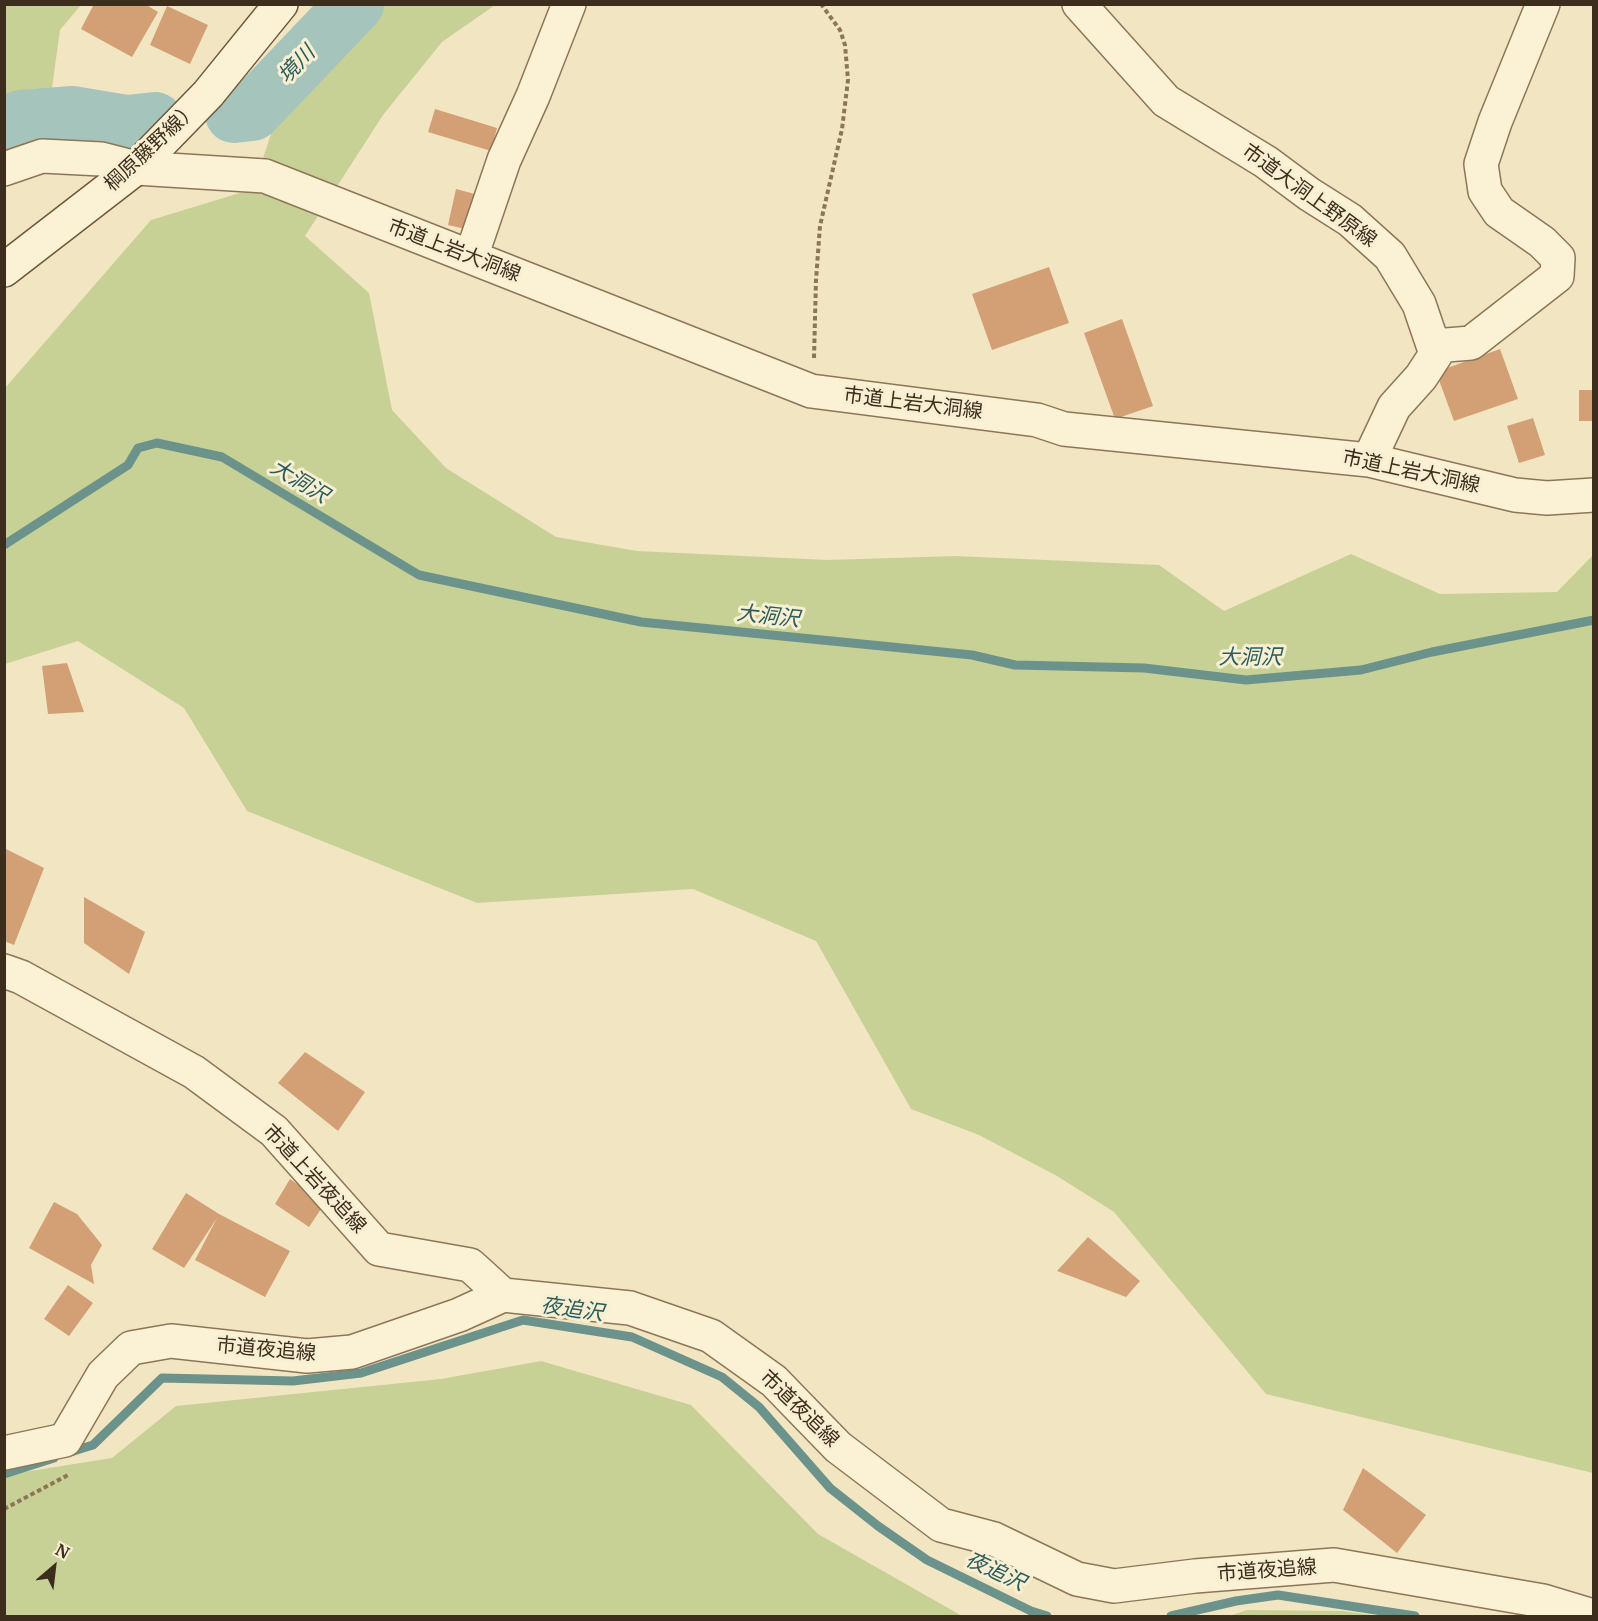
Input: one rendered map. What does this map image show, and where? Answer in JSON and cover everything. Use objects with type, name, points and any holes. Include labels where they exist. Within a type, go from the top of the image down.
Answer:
[{"type":"street","name":"棡原藤野線）","points":[[4,270],[135,168],[208,94],[281,4]]},
{"type":"street","points":[[471,257],[504,160],[569,4]]},
{"type":"street","name":"市道大洞上野原線","points":[[1079,4],[1166,100],[1266,162],[1350,220],[1390,256],[1419,304],[1434,346]]},
{"type":"street","points":[[1369,460],[1394,407],[1421,377],[1436,354],[1434,346],[1471,343],[1557,276],[1558,258],[1542,242],[1498,212],[1485,191],[1481,164],[1495,122],[1543,4]]},
{"type":"street","name":"市道上岩大洞線","points":[[4,169],[42,156],[101,159],[135,168],[265,176],[811,391],[1037,420],[1064,429],[1369,460],[1515,495],[1547,498],[1593,495]]},
{"type":"street","name":"市道上岩夜追線","points":[[4,971],[21,977],[194,1072],[274,1131],[379,1249],[470,1265],[503,1295]]},
{"type":"street","name":"市道夜追線","points":[[65,1440],[104,1375],[131,1348],[171,1341],[307,1356],[352,1352],[459,1315],[503,1295],[630,1308],[711,1336],[774,1381],[838,1447],[941,1525],[994,1539],[1077,1579],[1114,1586],[1195,1576],[1334,1565],[1544,1601],[1593,1617]]},
{"type":"street","points":[[4,1453],[65,1440]]},
{"type":"path","points":[[811,391],[810,378],[815,351],[816,280],[820,226],[842,129],[848,80],[845,45],[840,30],[821,4]]},
{"type":"path","points":[[4,1509],[72,1473],[65,1440]]},
{"type":"green space","points":[[4,5],[81,5],[60,30],[50,102],[5,95]]},
{"type":"green space","points":[[329,5],[495,5],[442,42],[383,115],[305,236],[369,293],[392,410],[446,468],[556,537],[637,551],[828,560],[955,556],[1159,565],[1224,611],[1351,554],[1440,594],[1557,592],[1593,555],[1593,1473],[1266,1394],[1114,1212],[1057,1176],[979,1135],[911,1109],[816,941],[693,889],[477,903],[247,811],[184,708],[78,641],[5,664],[5,388],[151,220],[253,189],[301,42]]},
{"type":"green space","points":[[541,1361],[691,1405],[818,1534],[962,1616],[5,1616],[5,1475],[112,1458],[176,1406],[441,1379]]},
{"type":"green space","points":[[1247,1610],[1343,1611],[1380,1616],[1229,1616]]},
{"type":"building","points":[[94,4],[145,4],[158,12],[132,57],[81,29]]},
{"type":"building","points":[[167,6],[208,25],[190,64],[150,45]]},
{"type":"building","points":[[435,109],[497,128],[491,151],[428,132]]},
{"type":"building","points":[[456,189],[482,196],[474,231],[448,225]]},
{"type":"building","points":[[1049,267],[1069,323],[992,350],[972,294]]},
{"type":"building","points":[[1122,319],[1153,406],[1115,419],[1084,333]]},
{"type":"building","points":[[1500,349],[1518,399],[1454,421],[1436,372]]},
{"type":"building","points":[[1579,390],[1594,390],[1594,421],[1579,421]]},
{"type":"building","points":[[1533,418],[1545,455],[1519,463],[1507,426]]},
{"type":"building","points":[[67,663],[84,712],[48,714],[42,666]]},
{"type":"building","points":[[4,848],[44,868],[14,945],[4,941]]},
{"type":"building","points":[[84,897],[145,932],[129,974],[84,943]]},
{"type":"building","points":[[305,1052],[365,1092],[338,1131],[278,1083]]},
{"type":"building","points":[[290,1179],[325,1203],[309,1227],[275,1204]]},
{"type":"building","points":[[186,1193],[219,1214],[290,1251],[265,1297],[195,1260],[217,1218],[184,1268],[152,1249]]},
{"type":"building","points":[[54,1202],[77,1214],[102,1245],[91,1265],[94,1284],[29,1248]]},
{"type":"building","points":[[1088,1237],[1140,1281],[1126,1297],[1057,1271]]},
{"type":"building","points":[[68,1285],[93,1303],[69,1336],[44,1319]]},
{"type":"building","points":[[1363,1468],[1426,1515],[1397,1553],[1343,1510]]},
{"type":"waterway","name":"境川","points":[[234,114],[252,112],[355,4]]},
{"type":"waterway","name":"境川","points":[[4,124],[21,119],[73,115],[127,124],[155,121]]},
{"type":"waterway","name":"大洞沢","points":[[4,545],[128,465],[138,448],[157,443],[222,457],[419,575],[641,622],[972,655],[1015,665],[1144,668],[1246,680],[1361,670],[1432,652],[1594,620]]},
{"type":"waterway","name":"夜追沢","points":[[67,1453],[93,1445],[162,1378],[293,1381],[361,1373],[523,1320],[632,1337],[722,1377],[759,1407],[830,1488],[878,1526],[927,1560],[1031,1611],[1047,1616]]},
{"type":"waterway","name":"夜追沢","points":[[4,1474],[54,1458]]},
{"type":"waterway","name":"夜追沢","points":[[1171,1616],[1236,1601],[1278,1595],[1415,1616]]}]
